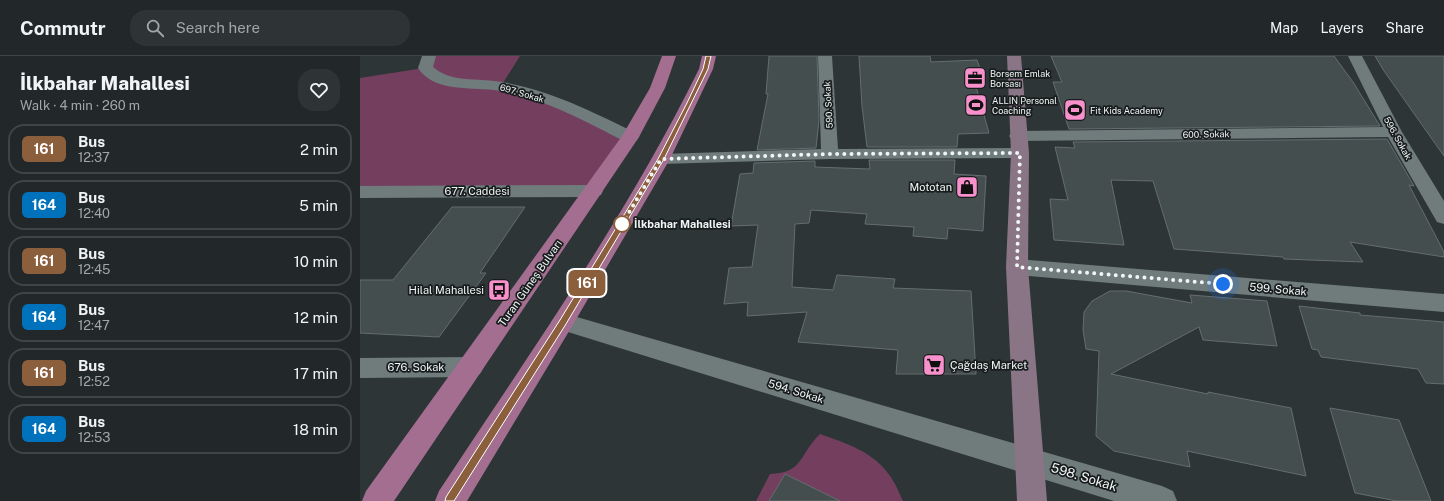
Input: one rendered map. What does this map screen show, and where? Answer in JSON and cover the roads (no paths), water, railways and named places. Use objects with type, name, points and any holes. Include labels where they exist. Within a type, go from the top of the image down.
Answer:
[{"type":"main road","name":"Turan Güneş Bulvarı","points":[[377,501],[594,191],[630,137],[652,98],[666,68],[669,56]]},
{"type":"main road","points":[[450,501],[563,322],[661,159],[706,69],[709,56]]},
{"type":"main road","points":[[1014,56],[1019,145],[1017,267],[1032,501]]},
{"type":"street","name":"697. Sokak","points":[[429,56],[424,68],[432,76],[449,81],[501,86],[520,91],[594,119],[630,137]]},
{"type":"street","name":"590. Sokak","points":[[825,56],[830,154]]},
{"type":"street","name":"596. Sokak","points":[[1355,56],[1394,132],[1444,217]]},
{"type":"street","name":"600. Sokak","points":[[661,159],[830,154],[1019,145],[1394,132]]},
{"type":"street","name":"677. Caddesi","points":[[360,192],[594,191]]},
{"type":"street","name":"599. Sokak","points":[[1017,267],[1444,303]]},
{"type":"street","name":"594. Sokak","points":[[563,322],[1030,460]]},
{"type":"street","name":"676. Sokak","points":[[360,368],[471,367]]},
{"type":"street","name":"598. Sokak","points":[[1030,460],[1162,501]]},
{"type":"place","name":"Borsem Emlak Borsası","points":[[975,78]]},
{"type":"place","name":"ALLIN Personal Coaching","points":[[976,105]]},
{"type":"place","name":"Fit Kids Academy","points":[[1075,110]]},
{"type":"place","name":"Mototan","points":[[967,187]]},
{"type":"place","name":"İlkbahar Mahallesi","points":[[622,224]]},
{"type":"place","name":"Hilal Mahallesi","points":[[499,290]]},
{"type":"place","name":"Çağdaş Market","points":[[934,365]]}]
